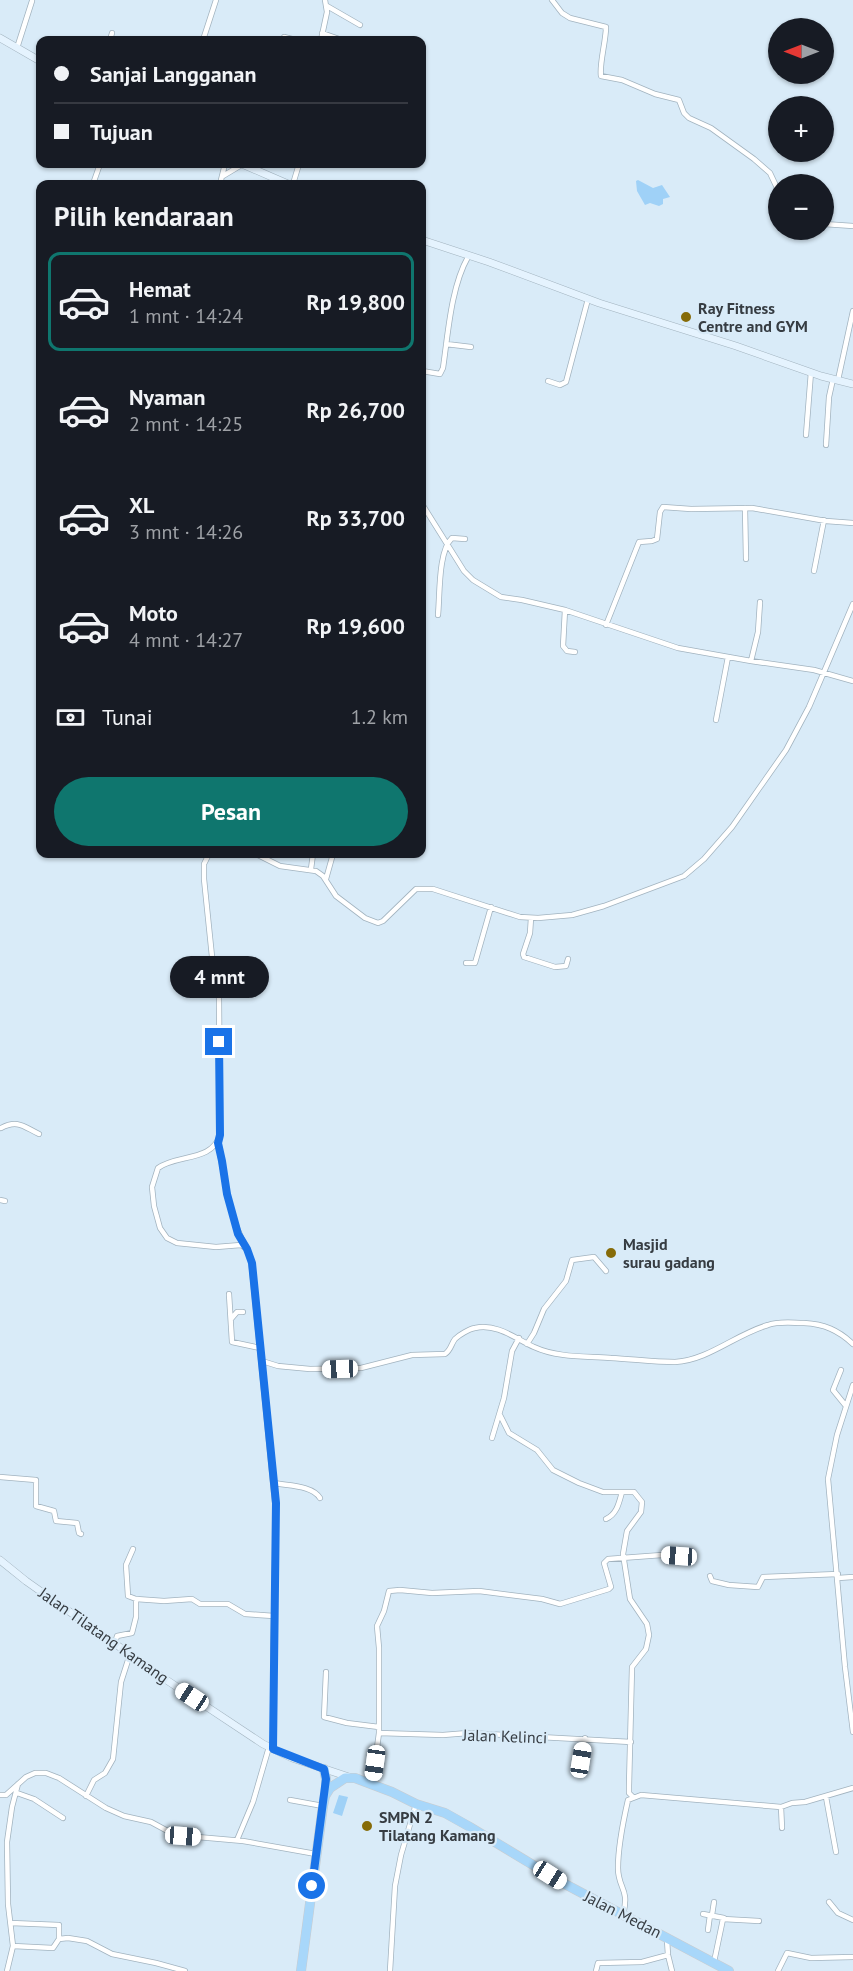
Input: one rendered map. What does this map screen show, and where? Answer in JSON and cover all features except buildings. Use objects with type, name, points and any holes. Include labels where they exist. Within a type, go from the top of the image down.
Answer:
[{"type":"highway","points":[[302,1971],[325,1796],[324,1769]]},
{"type":"highway","name":"Jalan Medan","points":[[349,1777],[445,1813],[563,1883],[729,1971]]},
{"type":"highway","points":[[325,1796],[334,1784],[349,1777]]},
{"type":"street","points":[[204,36],[216,0]]},
{"type":"street","points":[[322,36],[327,6],[325,0]]},
{"type":"street","points":[[552,0],[562,13],[570,18],[606,27],[601,76],[622,80],[656,94],[679,100],[688,118],[711,128],[754,159],[770,174]]},
{"type":"street","points":[[17,48],[32,1]]},
{"type":"street","points":[[327,6],[360,25]]},
{"type":"street","points":[[322,33],[331,36]]},
{"type":"street","points":[[0,38],[36,59]]},
{"type":"street","points":[[222,180],[224,168]]},
{"type":"street","points":[[223,176],[236,168]]},
{"type":"street","points":[[251,168],[279,180]]},
{"type":"street","points":[[834,225],[853,226]]},
{"type":"street","points":[[426,241],[588,299],[853,384]]},
{"type":"street","points":[[426,372],[437,374],[442,372],[447,329],[460,272],[468,257]]},
{"type":"street","points":[[548,381],[560,385],[566,382],[588,299]]},
{"type":"street","points":[[826,445],[829,397],[853,311]]},
{"type":"street","points":[[446,344],[471,347]]},
{"type":"street","points":[[806,435],[811,372]]},
{"type":"street","points":[[606,625],[640,541],[657,539],[660,512],[663,507],[745,508],[853,523]]},
{"type":"street","points":[[745,508],[746,559]]},
{"type":"street","points":[[426,511],[464,571],[473,580],[501,597],[565,610],[678,648],[823,673],[853,681]]},
{"type":"street","points":[[813,571],[824,520]]},
{"type":"street","points":[[438,615],[442,566],[447,546],[452,538],[465,539]]},
{"type":"street","points":[[751,661],[758,632],[760,602]]},
{"type":"street","points":[[264,858],[280,866],[311,869],[321,874],[336,896],[365,918],[376,923],[383,921],[416,889],[431,889],[531,918],[572,915],[678,879],[695,868],[732,827],[771,774],[799,727],[853,604]]},
{"type":"street","points":[[565,610],[563,646],[567,651],[575,652]]},
{"type":"street","points":[[716,720],[728,657]]},
{"type":"street","points":[[207,858],[204,864],[204,879],[214,976],[219,997],[220,1135],[218,1143],[227,1194],[238,1234],[252,1263],[276,1522],[271,1748],[253,1802],[237,1840]]},
{"type":"street","points":[[311,869],[312,858]]},
{"type":"street","points":[[326,879],[332,858]]},
{"type":"street","points":[[466,963],[475,963],[491,907]]},
{"type":"street","points":[[531,918],[524,956],[555,967],[566,966],[568,958]]},
{"type":"street","points":[[0,1128],[16,1123],[39,1134]]},
{"type":"street","points":[[218,1143],[204,1153],[171,1161],[158,1168],[152,1188],[160,1228],[167,1238],[177,1243],[216,1247],[239,1244],[247,1249]]},
{"type":"street","points":[[527,1344],[546,1306],[567,1278],[570,1262],[575,1258],[595,1257],[606,1271]]},
{"type":"street","points":[[229,1294],[232,1342],[260,1348]]},
{"type":"street","points":[[231,1318],[239,1311],[243,1312]]},
{"type":"street","points":[[262,1361],[278,1366],[310,1369],[361,1368],[412,1355],[445,1354],[455,1339],[477,1328],[494,1329],[519,1338],[537,1349],[582,1358],[685,1361],[761,1327],[782,1323],[809,1323],[826,1327],[842,1333],[853,1344]]},
{"type":"street","points":[[492,1438],[500,1415],[512,1351],[519,1338]]},
{"type":"street","points":[[841,1370],[833,1391],[846,1406]]},
{"type":"street","points":[[853,1385],[837,1435],[828,1479],[853,1732]]},
{"type":"street","points":[[500,1415],[509,1433],[537,1450],[553,1470],[596,1490],[636,1494],[641,1499],[643,1506],[627,1531],[623,1557],[630,1599],[646,1624],[649,1635],[646,1649],[632,1667],[628,1786],[629,1793],[633,1797]]},
{"type":"street","points":[[0,1477],[36,1480],[36,1506],[54,1511],[56,1521],[76,1523],[81,1534]]},
{"type":"street","points":[[274,1483],[310,1489],[320,1498]]},
{"type":"street","points":[[606,1519],[612,1516],[618,1508],[622,1492]]},
{"type":"street","points":[[133,1549],[126,1565],[128,1596],[136,1599],[164,1601],[192,1599],[200,1604],[228,1604],[247,1614],[274,1616]]},
{"type":"street","points":[[372,1784],[379,1730],[377,1626],[389,1591],[432,1593],[480,1591],[542,1599],[560,1604],[609,1589],[611,1587],[604,1563],[613,1558],[679,1556]]},
{"type":"street","name":"Jalan Tilatang Kamang","points":[[0,1560],[26,1581],[131,1654],[271,1748],[349,1777]]},
{"type":"street","points":[[710,1576],[712,1581],[724,1584],[758,1587],[763,1577],[853,1577]]},
{"type":"street","points":[[115,1642],[117,1636],[132,1633],[136,1617],[136,1599]]},
{"type":"street","points":[[86,1796],[94,1780],[105,1773],[113,1759],[121,1682],[131,1654]]},
{"type":"street","name":"Jalan Kelinci","points":[[326,1672],[324,1717],[347,1724],[379,1730],[443,1735],[468,1733],[631,1742]]},
{"type":"street","points":[[580,1766],[585,1738]]},
{"type":"street","points":[[0,1795],[6,1795],[18,1783],[35,1773],[46,1773],[59,1778],[106,1808],[124,1816],[151,1822],[175,1835],[237,1840],[316,1854]]},
{"type":"street","points":[[7,1971],[13,1947],[8,1904],[7,1842],[18,1783]]},
{"type":"street","points":[[623,1915],[626,1898],[618,1867],[628,1800],[633,1797],[641,1795],[781,1807],[826,1797],[853,1788]]},
{"type":"street","points":[[17,1793],[34,1799],[63,1818]]},
{"type":"street","points":[[826,1797],[836,1852]]},
{"type":"street","points":[[290,1800],[323,1806]]},
{"type":"street","points":[[390,1971],[395,1886],[401,1855],[416,1804]]},
{"type":"street","points":[[781,1807],[782,1828]]},
{"type":"street","points":[[708,1930],[714,1902]]},
{"type":"street","points":[[829,1902],[838,1913],[853,1920]]},
{"type":"street","points":[[703,1914],[759,1921]]},
{"type":"street","points":[[714,1962],[724,1918]]},
{"type":"street","points":[[11,1923],[59,1925],[59,1939],[52,1948],[13,1947]]},
{"type":"street","points":[[667,1937],[672,1971]]},
{"type":"street","points":[[59,1939],[87,1941],[112,1954],[185,1971]]},
{"type":"street","points":[[778,1971],[787,1953],[811,1958],[853,1957]]},
{"type":"street","points":[[596,1971],[598,1963],[642,1962],[668,1955]]},
{"type":"shaded area","points":[[636,181],[653,188],[662,185],[670,197],[663,199],[663,204],[659,206],[650,203],[645,205],[637,191]]},
{"type":"shaded area","points":[[339,1795],[348,1797],[342,1816],[333,1813]]},
{"type":"place","name":"Ray Fitness Centre and GYM","points":[[686,317]]},
{"type":"place","name":"Masjid surau gadang","points":[[611,1253]]},
{"type":"place","name":"SMPN 2 Tilatang Kamang","points":[[367,1826]]},
{"type":"route","points":[[219,1042],[220,1135],[218,1143],[227,1194],[238,1234],[252,1263],[276,1503],[273,1749],[324,1769],[327,1785],[312,1886]]}]
